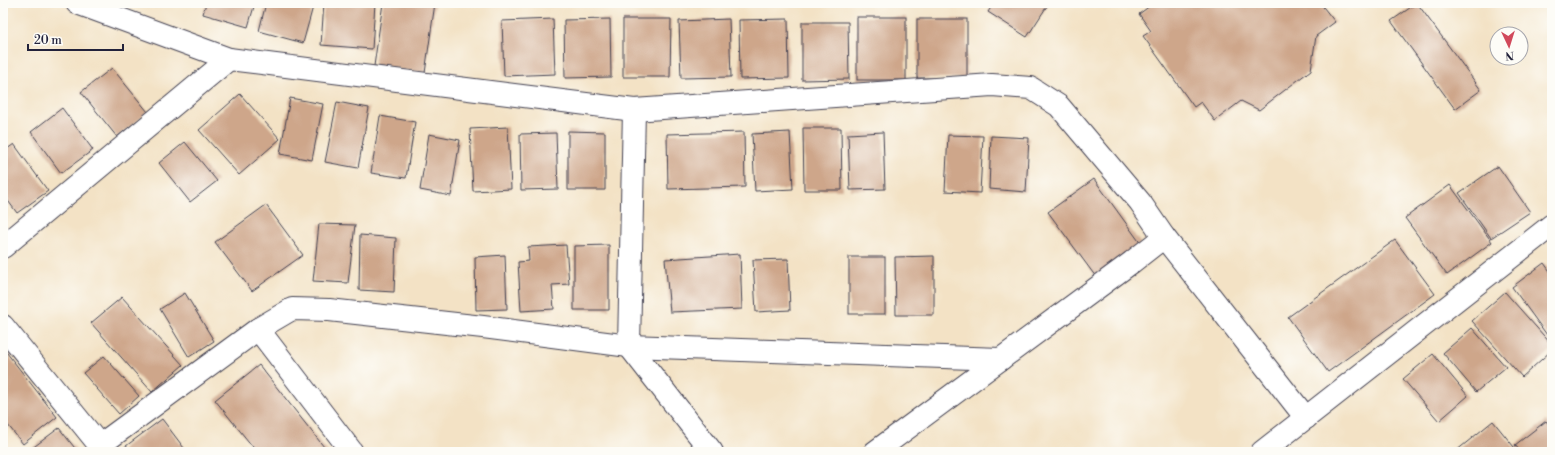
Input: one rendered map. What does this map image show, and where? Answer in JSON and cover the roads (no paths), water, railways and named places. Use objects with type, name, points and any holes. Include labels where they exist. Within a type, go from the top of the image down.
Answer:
[{"type":"street","points":[[77,3],[230,59],[634,110],[992,85],[1031,88],[1059,106],[1140,202],[1164,237],[1306,418]]},
{"type":"street","points":[[3,247],[230,59]]},
{"type":"street","points":[[634,110],[629,346],[712,452]]},
{"type":"street","points":[[1262,452],[1552,225]]},
{"type":"street","points":[[875,452],[1164,237]]},
{"type":"street","points":[[3,326],[103,448],[258,329],[292,310],[329,310],[483,327],[629,346],[1001,358]]},
{"type":"street","points":[[258,329],[352,452]]}]
